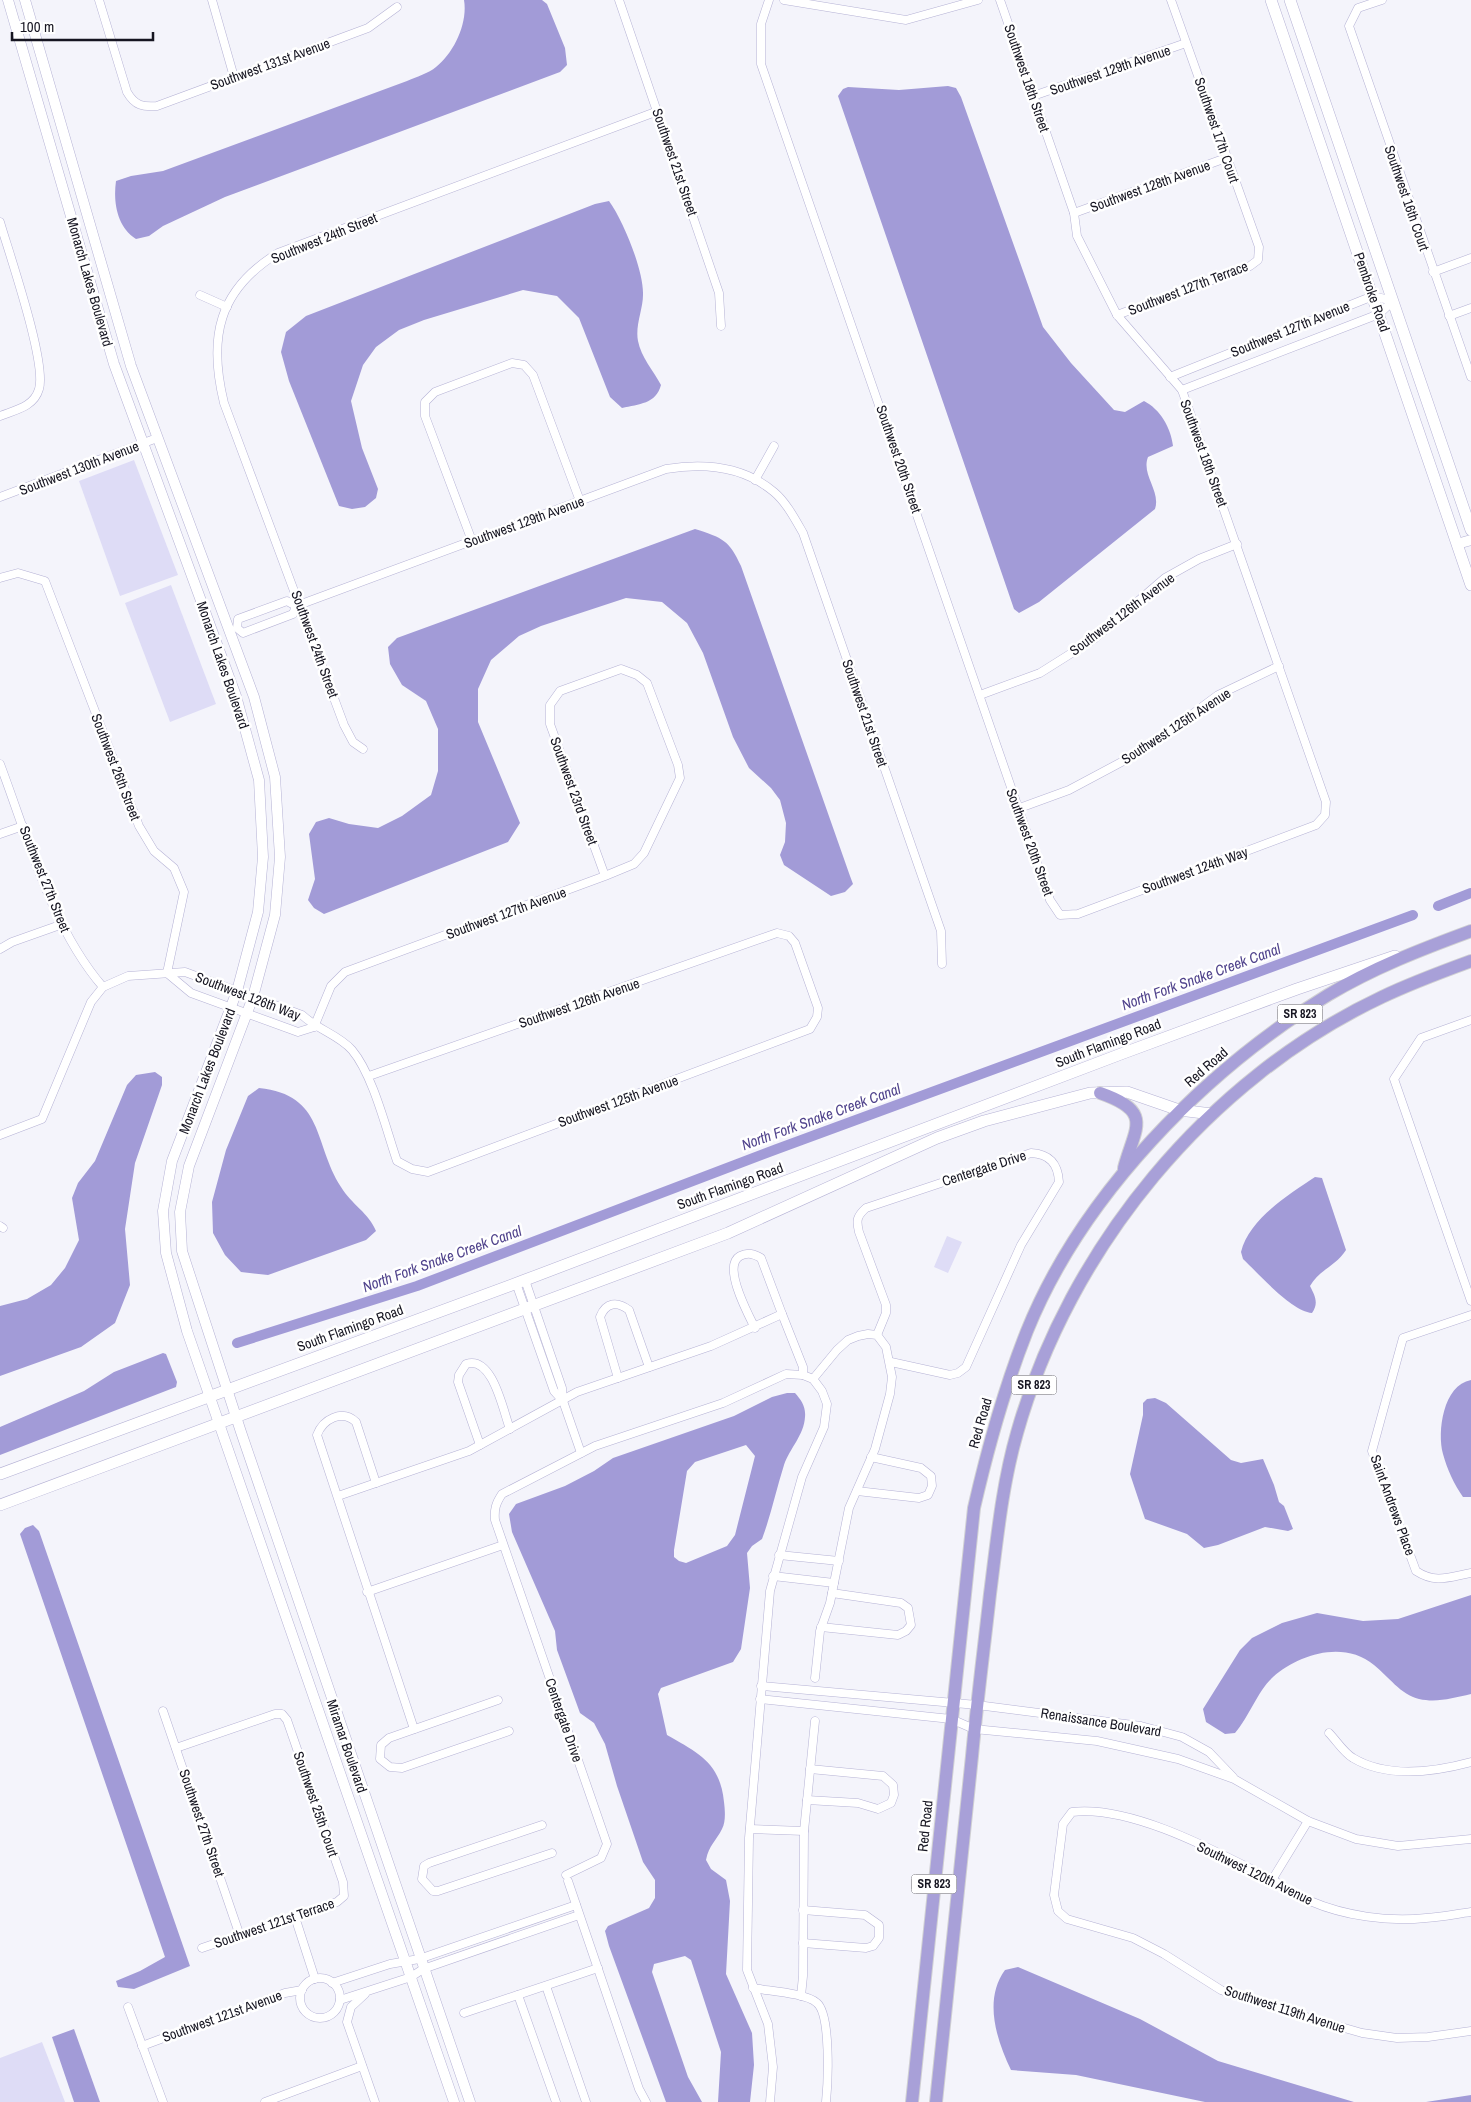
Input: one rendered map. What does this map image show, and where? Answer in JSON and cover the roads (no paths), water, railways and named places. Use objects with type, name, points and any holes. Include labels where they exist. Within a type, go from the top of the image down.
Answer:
[{"type":"highway","name":"South Flamingo Road","points":[[1437,943],[1471,931]]},
{"type":"highway","name":"Red Road","points":[[912,2102],[952,1704],[974,1508],[994,1423],[1028,1330],[1047,1290],[1074,1243],[1122,1177],[1180,1110],[1246,1052],[1329,994],[1367,974],[1437,943]]},
{"type":"highway","name":"SR 823","points":[[936,2102],[974,1729],[1000,1513],[1017,1432],[1052,1337],[1096,1254],[1132,1202],[1168,1159],[1212,1114],[1260,1074],[1333,1024],[1380,997],[1471,961]]},
{"type":"highway","points":[[1100,1093],[1118,1099],[1130,1107],[1137,1120],[1136,1134],[1122,1177]]},
{"type":"main road","name":"Pembroke Road","points":[[1272,0],[1471,585]]},
{"type":"main road","name":"Pembroke Road","points":[[1290,0],[1471,530]]},
{"type":"main road","name":"South Flamingo Road","points":[[0,1474],[520,1282],[1279,995],[1352,969],[1437,943]]},
{"type":"main road","points":[[0,1505],[220,1422],[530,1309],[728,1233],[937,1138],[1031,1107],[1090,1093],[1127,1092],[1180,1110],[1212,1114]]},
{"type":"street","name":"Monarch Lakes Boulevard","points":[[8,0],[114,364],[236,696],[259,780],[263,856],[258,912],[237,991],[172,1161],[163,1211],[166,1253],[176,1297],[209,1396]]},
{"type":"street","name":"Monarch Lakes Boulevard","points":[[25,0],[131,366],[157,438],[233,630],[254,696],[275,777],[280,857],[275,915],[253,997],[188,1166],[180,1212],[182,1251],[228,1389]]},
{"type":"street","name":"Southwest 131st Avenue","points":[[99,0],[132,100],[138,105],[157,106],[368,28],[397,7]]},
{"type":"street","points":[[212,0],[234,77]]},
{"type":"street","name":"Southwest 21st Street","points":[[619,0],[719,293],[721,326]]},
{"type":"street","name":"Southwest 20th Street","points":[[769,0],[761,24],[761,64],[980,695],[1017,809],[1050,900],[1060,915]]},
{"type":"street","points":[[784,0],[906,20],[978,0]]},
{"type":"street","name":"Southwest 18th Street","points":[[1000,0],[1074,213],[1077,236],[1117,315],[1182,390],[1326,802],[1325,816]]},
{"type":"street","name":"Southwest 17th Court","points":[[1172,0],[1258,247],[1258,260]]},
{"type":"street","name":"Southwest 16th Court","points":[[1382,0],[1362,5],[1351,18],[1348,26],[1352,42],[1471,378]]},
{"type":"street","name":"Southwest 129th Avenue","points":[[1034,96],[1186,43]]},
{"type":"street","name":"Southwest 24th Street","points":[[363,749],[353,742],[344,726],[224,403],[217,372],[217,346],[218,334],[227,307],[239,287],[249,276],[278,253],[658,111]]},
{"type":"street","name":"Southwest 128th Avenue","points":[[1074,213],[1226,158]]},
{"type":"street","points":[[0,222],[40,363],[39,389],[30,405],[0,416]]},
{"type":"street","points":[[1433,272],[1471,258]]},
{"type":"street","name":"Southwest 127th Terrace","points":[[1117,315],[1250,266],[1258,260]]},
{"type":"street","points":[[200,295],[227,307]]},
{"type":"street","points":[[1373,296],[1392,301]]},
{"type":"street","name":"Southwest 127th Avenue","points":[[1170,377],[1373,296]]},
{"type":"street","name":"Southwest 127th Avenue","points":[[1182,390],[1379,314],[1392,301]]},
{"type":"street","points":[[1448,316],[1471,308]]},
{"type":"street","points":[[472,541],[425,416],[425,402],[435,392],[512,363],[524,365],[533,375],[580,501]]},
{"type":"street","name":"Southwest 130th Avenue","points":[[0,497],[157,438]]},
{"type":"street","points":[[754,480],[774,446]]},
{"type":"street","name":"Southwest 129th Avenue","points":[[298,605],[293,614],[243,633],[233,630],[238,619],[287,601],[298,605],[666,469],[690,465],[706,465],[733,470],[754,480]]},
{"type":"street","name":"Southwest 21st Street","points":[[754,480],[774,492],[790,512],[803,533],[941,932],[942,964]]},
{"type":"street","points":[[1457,544],[1471,540]]},
{"type":"street","name":"Southwest 126th Avenue","points":[[980,695],[1040,673],[1094,639],[1165,578],[1199,559],[1237,544]]},
{"type":"street","name":"Southwest 26th Street","points":[[0,578],[18,573],[45,581],[139,826],[154,851],[174,868],[184,892],[167,973]]},
{"type":"street","name":"Southwest 125th Avenue","points":[[1017,809],[1069,790],[1144,750],[1218,695],[1279,666]]},
{"type":"street","name":"Southwest 23rd Street","points":[[605,876],[550,724],[550,705],[560,691],[621,669],[637,674],[647,683],[678,765],[680,778]]},
{"type":"street","name":"Southwest 27th Street","points":[[0,764],[60,925],[84,965],[103,987]]},
{"type":"street","name":"Southwest 127th Avenue","points":[[314,1027],[330,986],[345,972],[634,864],[644,853],[680,778]]},
{"type":"street","name":"Southwest 124th Way","points":[[1060,915],[1078,914],[1316,825],[1325,816]]},
{"type":"street","points":[[0,834],[23,826]]},
{"type":"street","points":[[0,949],[12,942],[60,925]]},
{"type":"street","name":"Southwest 126th Avenue","points":[[369,1076],[777,933],[789,936],[795,943],[818,1008],[817,1017]]},
{"type":"street","name":"Southwest 126th Way","points":[[103,987],[128,976],[167,973],[185,972],[302,1015],[314,1027],[298,1032],[191,993],[167,973]]},
{"type":"street","points":[[0,1135],[42,1119],[91,1002],[103,987]]},
{"type":"street","name":"Southwest 125th Avenue","points":[[369,1076],[397,1161],[412,1169],[428,1172],[810,1029],[817,1017]]},
{"type":"street","points":[[1471,1020],[1421,1038],[1394,1079],[1471,1301]]},
{"type":"street","points":[[314,1027],[337,1038],[352,1049],[369,1076]]},
{"type":"street","name":"Centergate Drive","points":[[877,1335],[886,1313],[886,1304],[856,1223],[858,1216],[866,1208],[1032,1153],[1041,1154],[1052,1160],[1058,1170],[1059,1182],[1021,1244],[966,1367],[950,1374],[890,1362]]},
{"type":"street","points":[[755,1328],[734,1276],[732,1266],[734,1260],[747,1253],[762,1258],[803,1367],[803,1375]]},
{"type":"street","points":[[520,1282],[562,1388],[563,1401],[581,1453]]},
{"type":"street","points":[[618,1378],[600,1318],[607,1306],[622,1304],[629,1310],[649,1367]]},
{"type":"street","points":[[530,1309],[545,1366],[554,1391],[563,1401]]},
{"type":"street","points":[[338,1496],[480,1445],[563,1401],[576,1392],[711,1346],[755,1328],[782,1314]]},
{"type":"street","name":"Saint Andrews Place","points":[[1471,1315],[1403,1338],[1372,1451],[1416,1571],[1426,1578],[1438,1580],[1471,1573]]},
{"type":"street","points":[[770,2102],[774,2067],[768,2024],[747,1970],[750,1829],[761,1686],[773,1576],[802,1478],[827,1415],[827,1404],[813,1379],[848,1340],[868,1334],[877,1335],[886,1347],[890,1362],[890,1394],[871,1457],[849,1508],[832,1593],[821,1627],[815,1678]]},
{"type":"street","points":[[480,1445],[458,1382],[461,1370],[466,1364],[477,1363],[484,1366],[490,1374],[510,1429]]},
{"type":"street","points":[[545,1366],[553,1363]]},
{"type":"street","name":"Centergate Drive","points":[[646,2102],[639,2089],[567,1878],[601,1858],[607,1844],[503,1545],[494,1510],[502,1494],[581,1453],[640,1430],[723,1403],[786,1374],[803,1375],[813,1379]]},
{"type":"street","name":"Miramar Boulevard","points":[[228,1389],[423,1969],[470,2102]]},
{"type":"street","name":"Miramar Boulevard","points":[[209,1396],[220,1422],[454,2102]]},
{"type":"street","points":[[376,1483],[356,1422],[342,1415],[328,1420],[320,1426],[317,1435],[367,1592],[414,1729]]},
{"type":"street","points":[[857,1491],[919,1498],[928,1495],[932,1486],[931,1476],[920,1468],[871,1457]]},
{"type":"street","points":[[367,1592],[503,1545]]},
{"type":"street","points":[[779,1555],[839,1561]]},
{"type":"street","points":[[773,1576],[834,1584]]},
{"type":"street","points":[[821,1627],[898,1635],[906,1632],[911,1625],[908,1608],[901,1603],[832,1593]]},
{"type":"street","points":[[761,1686],[952,1704]]},
{"type":"street","points":[[760,1699],[951,1718]]},
{"type":"street","points":[[498,1700],[389,1738],[381,1745],[380,1759],[384,1764],[397,1769],[402,1768],[509,1731]]},
{"type":"street","name":"Renaissance Boulevard","points":[[952,1704],[977,1705],[1141,1726],[1182,1737],[1209,1752],[1234,1779]]},
{"type":"street","name":"Southwest 27th Street","points":[[163,1711],[240,1936]]},
{"type":"street","name":"Southwest 25th Court","points":[[176,1748],[275,1714],[282,1714],[287,1720],[344,1882],[344,1896]]},
{"type":"street","name":"Renaissance Boulevard","points":[[951,1718],[974,1729],[1097,1741],[1178,1759],[1234,1779],[1308,1821],[1356,1839],[1398,1846],[1471,1839]]},
{"type":"street","points":[[801,1996],[804,1943],[804,1831],[815,1721]]},
{"type":"street","points":[[1330,1733],[1352,1758],[1386,1770],[1413,1772],[1471,1762]]},
{"type":"street","points":[[807,1800],[858,1803],[878,1809],[891,1803],[894,1795],[893,1785],[883,1776],[810,1769]]},
{"type":"street","name":"Southwest 120th Avenue","points":[[1058,1911],[1054,1895],[1063,1824],[1072,1812],[1091,1810],[1130,1818],[1169,1831],[1272,1880],[1311,1901],[1365,1917],[1424,1919],[1471,1912]]},
{"type":"street","points":[[1272,1880],[1308,1821]]},
{"type":"street","points":[[542,1825],[429,1863],[424,1866],[422,1879],[432,1891],[438,1892],[552,1853]]},
{"type":"street","points":[[750,1829],[804,1831]]},
{"type":"street","name":"Southwest 121st Terrace","points":[[202,1948],[337,1902],[344,1896]]},
{"type":"street","points":[[332,1983],[390,1964],[420,1958],[576,1905]]},
{"type":"street","points":[[804,1910],[866,1915],[879,1925],[880,1933],[873,1946],[866,1948],[804,1943]]},
{"type":"street","name":"Southwest 119th Avenue","points":[[1058,1911],[1067,1919],[1133,1938],[1164,1954],[1221,1990],[1290,2013],[1362,2033],[1397,2038],[1428,2037],[1471,2031]]},
{"type":"street","points":[[340,2000],[411,1977],[423,1969],[580,1915]]},
{"type":"street","points":[[295,1917],[315,1979]]},
{"type":"street","points":[[521,1924],[524,1934]]},
{"type":"street","points":[[464,2013],[598,1968]]},
{"type":"street","points":[[321,1978],[332,1983],[337,1987],[340,2000],[335,2012],[324,2018],[312,2017],[307,2014],[301,2003],[302,1990],[305,1985],[321,1978]]},
{"type":"street","points":[[546,1986],[586,2102]]},
{"type":"street","points":[[753,1988],[801,1996],[816,2001],[824,2016],[828,2057],[826,2102]]},
{"type":"street","name":"Southwest 121st Avenue","points":[[142,2046],[285,1992],[302,1990]]},
{"type":"street","points":[[347,2022],[351,2007],[356,2000],[370,1991]]},
{"type":"street","points":[[518,1995],[556,2102]]},
{"type":"street","points":[[128,2008],[163,2102]]},
{"type":"street","points":[[335,2012],[347,2022],[375,2102]]},
{"type":"street","points":[[265,2102],[362,2066]]},
{"type":"waterway","name":"North Fork Snake Creek Canal","points":[[1438,906],[1471,893]]},
{"type":"waterway","name":"North Fork Snake Creek Canal","points":[[237,1343],[417,1286],[777,1149],[1413,915]]}]
